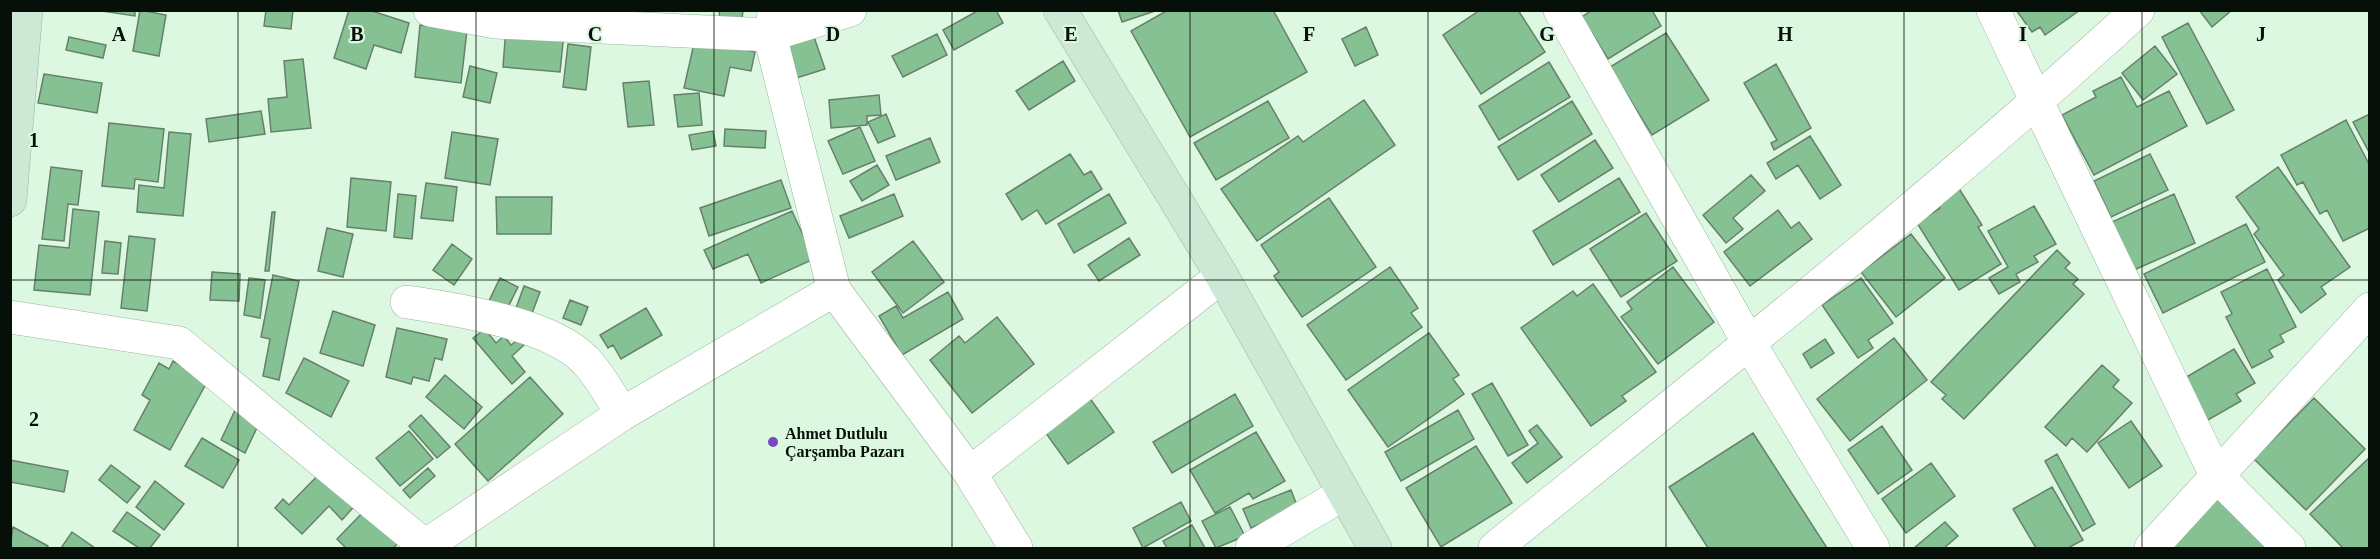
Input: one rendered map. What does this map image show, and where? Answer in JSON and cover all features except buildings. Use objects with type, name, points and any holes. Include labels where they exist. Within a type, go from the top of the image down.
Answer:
[{"type":"street","points":[[10,200],[26,10]]},
{"type":"street","points":[[430,10],[496,22],[772,23],[850,10]]},
{"type":"street","points":[[1060,10],[1222,276],[1375,549]]},
{"type":"street","points":[[1560,10],[1749,343],[1873,549]]},
{"type":"street","points":[[1993,10],[2036,104],[2216,475],[2289,549]]},
{"type":"street","points":[[1495,549],[1749,343],[2036,104],[2138,10]]},
{"type":"street","points":[[772,23],[834,290],[970,473],[1016,549]]},
{"type":"street","points":[[970,473],[1222,276]]},
{"type":"street","points":[[10,317],[179,343],[426,547],[622,414],[834,290]]},
{"type":"street","points":[[407,302],[479,313],[567,345],[586,361],[622,414]]},
{"type":"street","points":[[2151,549],[2216,475],[2370,309]]},
{"type":"street","points":[[1252,549],[1343,494]]},
{"type":"place","name":"Ahmet Dutlulu Çarşamba Pazarı","points":[[773,442]]}]
